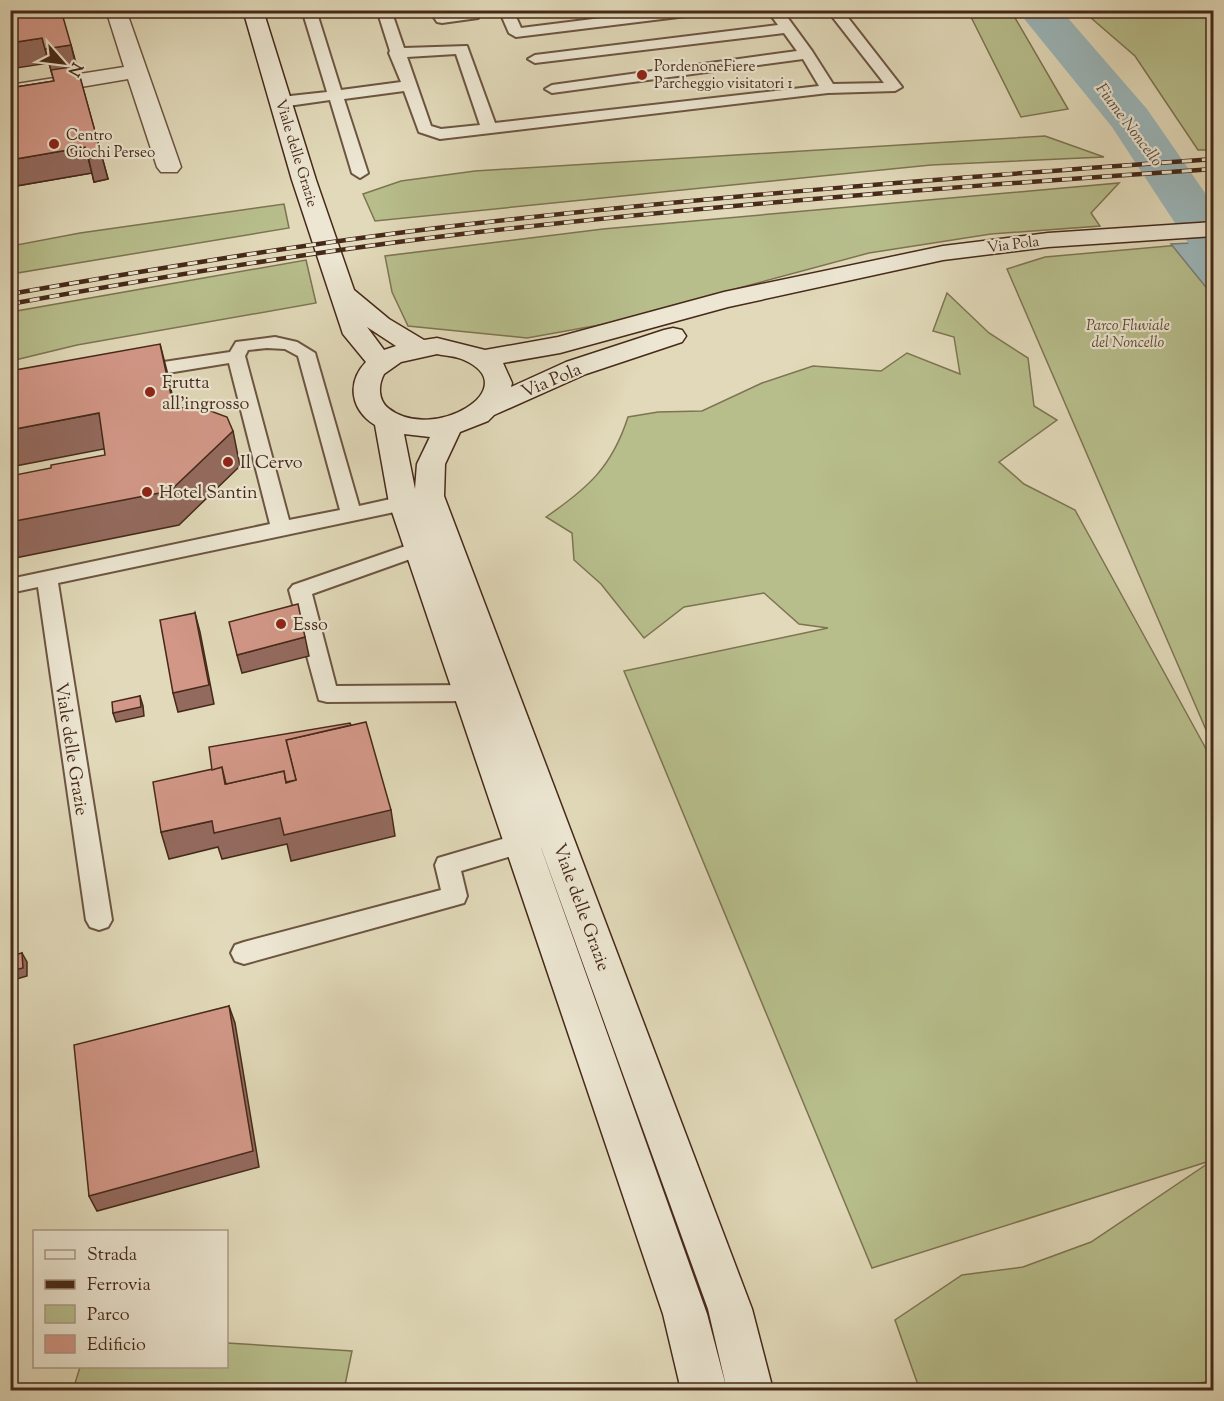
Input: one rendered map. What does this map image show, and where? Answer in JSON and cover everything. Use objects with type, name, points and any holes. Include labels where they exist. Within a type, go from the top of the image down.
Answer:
[{"type":"main road","points":[[116,10],[169,167]]},
{"type":"main road","name":"Viale delle Grazie","points":[[253,10],[304,180],[356,334],[381,363]]},
{"type":"main road","points":[[10,92],[137,71]]},
{"type":"main road","name":"Via Pola","points":[[483,358],[560,345],[724,300],[815,283],[908,259],[1048,240],[1214,229]]},
{"type":"main road","name":"Via Pola","points":[[490,407],[576,368],[735,316],[815,283]]},
{"type":"main road","points":[[344,295],[380,325],[420,348]]},
{"type":"main road","points":[[420,348],[454,348],[483,358],[495,369],[500,381],[498,394],[490,407],[479,416],[449,427],[427,429],[406,427],[388,421],[374,411],[366,400],[365,387],[370,375],[381,363],[398,354],[420,348]]},
{"type":"main road","name":"Viale delle Grazie","points":[[388,421],[395,468],[404,503],[470,693],[538,838],[730,1310],[750,1390]]},
{"type":"main road","name":"Viale delle Grazie","points":[[449,427],[431,464],[429,496],[538,838],[685,1314],[704,1390]]},
{"type":"lane","points":[[309,10],[360,173]]},
{"type":"lane","points":[[384,10],[396,53],[424,129],[440,134],[489,129],[551,89],[787,28]]},
{"type":"lane","points":[[436,10],[442,19],[473,15],[475,10]]},
{"type":"lane","points":[[506,10],[516,33],[551,89]]},
{"type":"lane","points":[[516,33],[703,10]]},
{"type":"lane","points":[[774,10],[807,54],[828,89]]},
{"type":"lane","points":[[551,89],[895,87],[834,10]]},
{"type":"lane","points":[[396,53],[462,49],[489,129]]},
{"type":"lane","points":[[551,89],[807,54]]},
{"type":"lane","points":[[281,102],[408,86]]},
{"type":"lane","points":[[281,527],[236,356],[242,346],[271,341],[297,346],[306,353],[351,514]]},
{"type":"lane","points":[[124,374],[236,356]]},
{"type":"lane","points":[[10,586],[281,527],[404,503]]},
{"type":"lane","points":[[420,548],[300,590],[327,694],[470,693]]},
{"type":"lane","name":"Viale delle Grazie","points":[[47,578],[99,920]]},
{"type":"lane","points":[[244,953],[455,896],[447,865],[538,838]]},
{"type":"green space","points":[[968,11],[1011,11],[1068,109],[1021,117]]},
{"type":"green space","points":[[1083,11],[1213,11],[1213,150],[1198,150],[1135,56]]},
{"type":"green space","points":[[1045,136],[1104,157],[931,165],[375,221],[363,194],[401,181],[475,171]]},
{"type":"green space","points":[[1119,183],[1091,213],[1100,226],[991,234],[869,253],[605,324],[527,338],[408,326],[392,292],[385,256],[603,229]]},
{"type":"green space","points":[[284,204],[289,228],[11,274],[11,246],[80,233]]},
{"type":"green space","name":"Parco Fluviale del Noncello","points":[[1213,242],[1213,746],[1007,269],[1045,257]]},
{"type":"green space","points":[[306,260],[316,303],[77,345],[11,361],[11,312]]},
{"type":"green space","points":[[947,293],[989,333],[1028,358],[1034,406],[1057,420],[999,462],[1024,484],[1075,510],[1205,747],[1213,769],[1213,1160],[872,1268],[624,671],[828,628],[799,624],[764,593],[684,607],[644,638],[601,584],[574,560],[572,533],[546,517],[597,475],[614,450],[628,417],[658,412],[702,411],[762,383],[813,366],[881,371],[907,353],[960,374],[954,337],[933,331]]},
{"type":"green space","points":[[1213,1160],[1213,1381],[1150,1390],[927,1390],[917,1382],[895,1320],[962,1275],[1023,1267],[1091,1242]]},
{"type":"green space","points":[[228,1343],[352,1351],[344,1390],[73,1390],[80,1368],[228,1368]]},
{"type":"water","points":[[1214,242],[1213,296],[1171,244]]},
{"type":"building","points":[[10,10],[61,10],[71,45],[45,49],[42,38],[10,43]]},
{"type":"building","name":"Centro Giochi Perseo","points":[[77,66],[101,153],[88,156],[85,147],[10,160],[10,88],[54,81],[51,70]]},
{"type":"building","points":[[160,344],[174,409],[197,406],[227,417],[233,431],[170,491],[10,522],[10,476],[51,468],[51,465],[105,455],[99,413],[10,430],[10,371]]},
{"type":"building","points":[[298,604],[305,637],[237,655],[229,622]]},
{"type":"building","points":[[195,613],[209,685],[173,693],[160,620]]},
{"type":"building","points":[[140,696],[141,707],[113,713],[112,702]]},
{"type":"building","points":[[366,722],[391,810],[284,835],[280,818],[214,833],[212,821],[161,832],[153,782],[222,767],[225,784],[284,771],[286,783],[296,780],[286,740]]},
{"type":"building","points":[[350,723],[351,725],[286,740],[296,780],[286,782],[284,771],[226,784],[222,767],[212,770],[209,747]]},
{"type":"building","points":[[22,953],[23,968],[10,971],[10,956]]},
{"type":"building","points":[[229,1006],[253,1151],[89,1196],[74,1045]]},
{"type":"waterway","name":"Fiume Noncello","points":[[1038,10],[1130,119],[1214,244]]},
{"type":"railway","points":[[10,294],[235,256],[462,225],[744,196],[1214,159]]},
{"type":"railway","points":[[10,304],[235,266],[462,234],[838,197],[1214,169]]},
{"type":"place","name":"PordenoneFiere Parcheggio visitatori 1","points":[[642,75]]},
{"type":"place","name":"Centro Giochi Perseo","points":[[54,144]]},
{"type":"place","name":"Frutta all'ingrosso","points":[[150,392]]},
{"type":"place","name":"Il Cervo","points":[[228,462]]},
{"type":"place","name":"Hotel Santin","points":[[147,492]]},
{"type":"place","name":"Esso","points":[[281,624]]}]
